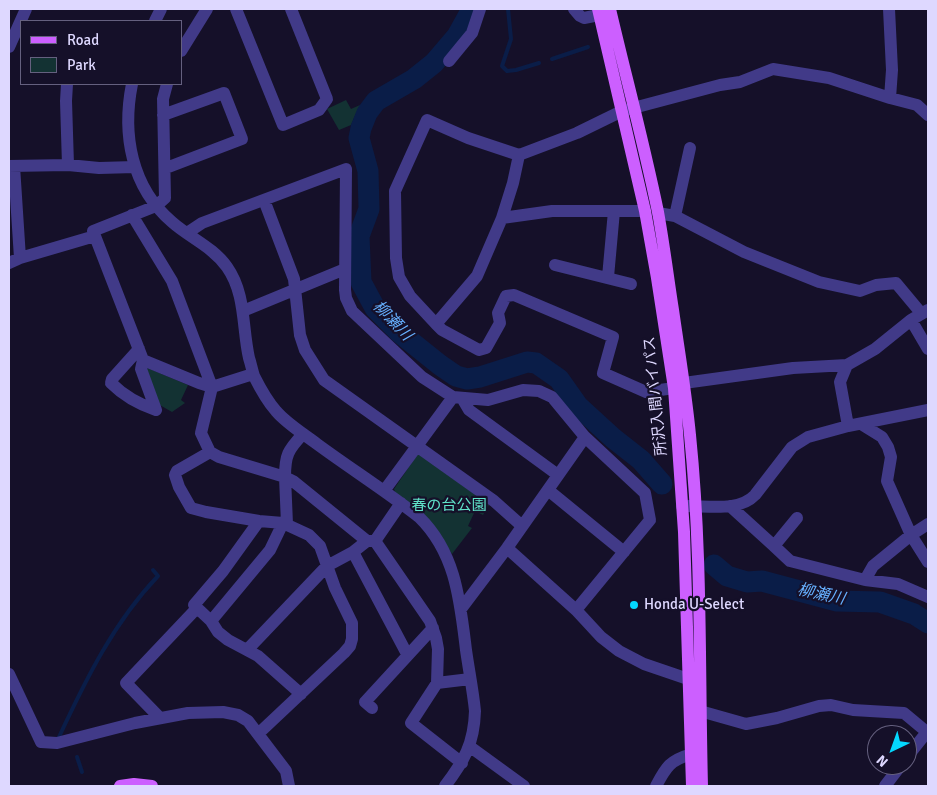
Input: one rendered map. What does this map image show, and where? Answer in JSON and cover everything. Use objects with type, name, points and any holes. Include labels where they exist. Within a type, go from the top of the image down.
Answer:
[{"type":"main road","name":"所沢入間バイパス","points":[[602,11],[658,213],[696,506],[700,610],[702,786]]},
{"type":"main road","name":"所沢入間バイパス","points":[[628,109],[657,278],[679,386],[692,786]]},
{"type":"main road","points":[[120,786],[134,784],[152,786]]},
{"type":"street","points":[[182,49],[207,9]]},
{"type":"street","points":[[236,9],[283,125],[319,110],[327,99],[290,9]]},
{"type":"street","points":[[449,61],[472,33],[480,9]]},
{"type":"street","points":[[574,9],[584,18],[602,11]]},
{"type":"street","points":[[889,9],[892,70],[890,98]]},
{"type":"street","points":[[9,47],[20,22]]},
{"type":"street","points":[[920,314],[876,349],[847,365],[783,369],[646,392],[604,374],[613,337],[514,295],[506,296],[498,313],[500,323],[486,348],[479,350],[442,330],[410,296],[399,277],[396,258],[395,191],[427,120],[474,140],[519,155],[559,141],[628,109],[720,85],[740,82],[773,69],[830,78],[917,105],[928,115]]},
{"type":"street","points":[[68,85],[66,101],[68,164]]},
{"type":"street","points":[[132,85],[127,112],[129,138],[135,167],[143,187],[156,206],[171,222],[212,251],[225,265],[236,282],[243,311],[247,347],[254,374],[276,411],[303,434],[402,503],[432,529],[442,546],[453,571],[461,609],[475,711],[475,725],[469,746],[462,763],[445,786]]},
{"type":"street","points":[[166,85],[163,99],[163,116],[166,198],[156,206],[93,231],[141,354],[199,384],[212,387],[254,374]]},
{"type":"street","points":[[163,116],[224,93],[242,138],[166,168]]},
{"type":"street","points":[[675,216],[690,148]]},
{"type":"street","points":[[436,324],[477,276],[502,218],[514,184],[519,155]]},
{"type":"street","points":[[95,236],[14,260],[11,166],[68,164],[99,168],[135,167]]},
{"type":"street","points":[[187,233],[202,223],[346,169],[346,298],[352,312],[422,377],[457,398],[468,410],[558,476]]},
{"type":"street","points":[[264,200],[294,279],[300,335],[305,350],[324,380],[494,501],[522,526]]},
{"type":"street","points":[[502,218],[552,211],[645,211]]},
{"type":"street","points":[[608,277],[614,211]]},
{"type":"street","points":[[658,213],[675,216],[744,252],[818,282],[860,291],[876,285],[896,283],[920,314],[928,349]]},
{"type":"street","points":[[132,215],[172,281],[212,387],[201,433],[210,452],[219,457],[293,481],[371,541],[430,621],[438,649],[437,683],[410,723],[462,763]]},
{"type":"street","points":[[555,265],[631,284]]},
{"type":"street","points":[[243,311],[345,269]]},
{"type":"street","points":[[847,365],[840,382],[848,426]]},
{"type":"street","points":[[457,398],[488,400],[523,390],[539,391],[552,397],[585,438],[645,493],[650,520],[576,610]]},
{"type":"street","points":[[384,491],[417,446],[457,398]]},
{"type":"street","points":[[682,506],[730,506],[743,504],[749,501],[792,447],[800,441],[848,426],[928,410]]},
{"type":"street","points":[[861,424],[882,437],[888,447],[891,457],[887,481],[911,535],[928,562]]},
{"type":"street","points":[[211,621],[270,550],[285,524],[285,460],[289,451],[303,434]]},
{"type":"street","points":[[461,609],[585,438]]},
{"type":"street","points":[[210,452],[177,471],[175,475],[179,487],[191,508],[259,522],[285,524],[309,535],[320,546],[352,624],[352,639],[350,646],[344,653],[258,733]]},
{"type":"street","points":[[548,490],[624,552]]},
{"type":"street","points":[[247,650],[327,566],[371,541],[402,503]]},
{"type":"street","points":[[730,506],[790,560],[865,580],[898,584],[928,597]]},
{"type":"street","points":[[774,546],[797,518]]},
{"type":"street","points":[[259,522],[223,571],[194,605],[211,621],[218,632],[228,640],[258,656],[301,694]]},
{"type":"street","points":[[865,580],[873,566],[911,535],[928,524]]},
{"type":"street","points":[[507,548],[618,651],[644,664],[688,679]]},
{"type":"street","points":[[353,552],[407,654]]},
{"type":"street","points":[[160,718],[126,683],[197,608]]},
{"type":"street","points":[[372,708],[365,702],[407,654],[433,628]]},
{"type":"street","points":[[9,674],[41,742],[57,743],[188,713],[223,712],[238,715],[258,733],[286,771],[289,786]]},
{"type":"street","points":[[437,683],[470,679]]},
{"type":"street","points":[[700,711],[746,724],[819,706],[831,705],[853,710],[904,713],[928,732],[917,745]]},
{"type":"street","points":[[469,746],[524,786]]},
{"type":"street","points":[[656,786],[664,771],[674,760],[692,754]]},
{"type":"street","points":[[885,786],[893,775]]},
{"type":"green space","points":[[346,100],[351,109],[360,105],[351,125],[339,130],[327,109]]},
{"type":"green space","points":[[145,367],[188,385],[181,400],[185,403],[172,412],[158,404]]},
{"type":"green space","name":"春の台公園","points":[[417,455],[421,455],[489,505],[483,515],[475,511],[468,526],[472,528],[452,554],[445,543],[395,492],[394,489]]},
{"type":"waterway","name":"柳瀬川","points":[[472,9],[457,36],[434,63],[414,79],[376,101],[367,113],[359,138],[368,171],[369,209],[359,236],[361,282],[375,308],[400,333],[456,376],[467,379],[480,377],[527,362],[536,363],[559,379],[578,406],[613,438],[641,460],[662,484]]},
{"type":"waterway","points":[[508,9],[511,39],[502,66],[507,71],[539,63]]},
{"type":"waterway","points":[[552,59],[588,47]]},
{"type":"waterway","name":"柳瀬川","points":[[714,565],[727,576],[747,582],[762,581],[837,601],[880,602],[914,614],[928,623]]},
{"type":"waterway","points":[[59,737],[114,632],[158,576],[153,570]]},
{"type":"waterway","points":[[77,757],[82,772]]},
{"type":"place","name":"Honda U-Select","points":[[634,605]]}]
